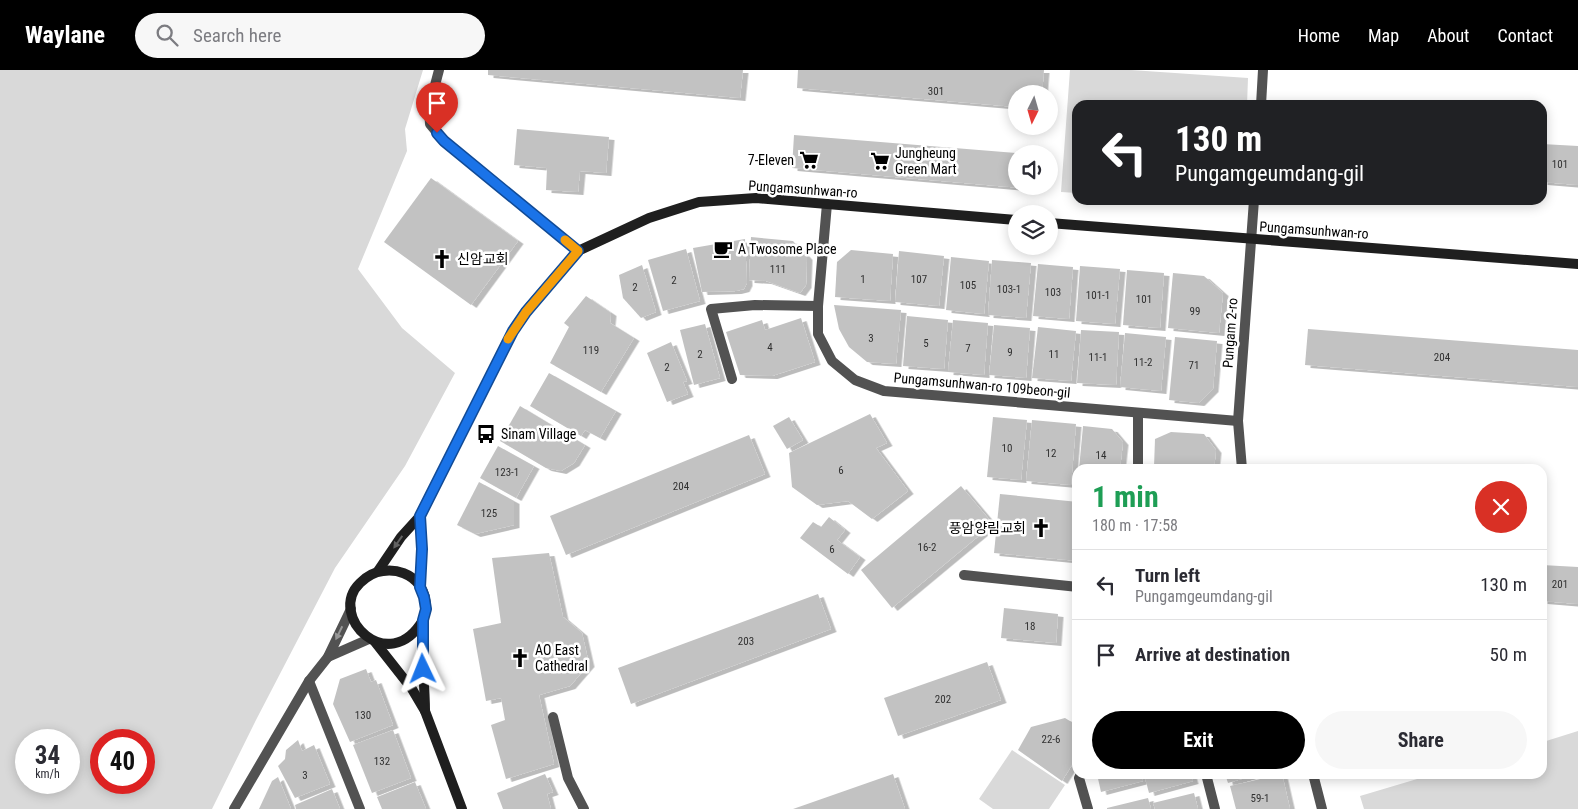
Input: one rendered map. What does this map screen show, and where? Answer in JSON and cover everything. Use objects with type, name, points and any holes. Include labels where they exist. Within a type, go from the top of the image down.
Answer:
[{"type":"street","points":[[439,70],[429,108],[430,124],[444,141],[578,251]]},
{"type":"street","points":[[1261,100],[1263,70]]},
{"type":"street","name":"Pungamsunhwan-ro","points":[[351,610],[352,597],[358,586],[367,576],[378,571],[401,537],[420,516],[513,331],[526,312],[578,251],[649,218],[699,202],[756,198],[1008,219]]},
{"type":"street","name":"Pungamsunhwan-ro 109beon-gil","points":[[828,204],[818,306],[818,334],[832,361],[855,380],[884,391],[1238,421]]},
{"type":"street","name":"Pungam 2-ro","points":[[1242,464],[1238,421],[1254,205]]},
{"type":"street","name":"Pungamsunhwan-ro","points":[[1058,224],[1578,264]]},
{"type":"street","points":[[732,379],[711,310],[755,305],[818,306]]},
{"type":"street","points":[[1138,412],[1138,464]]},
{"type":"street","points":[[420,516],[422,549],[420,587]]},
{"type":"street","points":[[378,571],[402,572],[412,578],[420,587],[424,597],[426,609],[423,620],[422,654],[425,711]]},
{"type":"street","points":[[964,575],[1072,585]]},
{"type":"street","points":[[351,610],[354,621],[360,631],[372,640],[412,689],[425,711],[462,809]]},
{"type":"street","points":[[234,809],[309,681],[328,657],[351,610]]},
{"type":"street","points":[[328,657],[372,640],[386,644],[398,643],[409,638],[423,620]]},
{"type":"street","points":[[309,681],[360,809]]},
{"type":"street","points":[[553,717],[568,778],[584,809]]},
{"type":"street","points":[[1079,779],[1088,809]]},
{"type":"street","points":[[1207,779],[1215,809]]},
{"type":"street","points":[[1314,779],[1322,809]]},
{"type":"shaded area","points":[[0,70],[423,70],[405,129],[407,151],[358,269],[402,328],[455,373],[405,466],[335,568],[212,809],[0,809]]},
{"type":"shaded area","points":[[1070,70],[1131,70],[1248,78],[1247,100],[1072,100],[1072,193],[1061,192]]},
{"type":"shaded area","points":[[1578,731],[1578,809],[1364,809],[1360,796],[1417,779],[1547,779],[1547,741]]},
{"type":"shaded area","points":[[1012,750],[1065,785],[1049,809],[993,809],[979,799]]},
{"type":"building","points":[[488,70],[743,70],[740,98],[488,75]]},
{"type":"building","points":[[798,70],[1044,70],[1043,85],[1008,85],[1008,106],[797,88]]},
{"type":"building","points":[[517,129],[609,137],[606,173],[580,171],[578,192],[546,190],[547,168],[514,165]]},
{"type":"building","points":[[794,135],[1008,152],[1008,187],[792,168]]},
{"type":"building","points":[[1547,144],[1578,146],[1578,185],[1547,182]]},
{"type":"building","points":[[431,178],[518,241],[471,305],[384,242]]},
{"type":"building","points":[[751,237],[793,241],[807,257],[806,285],[800,293],[766,281],[749,280]]},
{"type":"building","points":[[745,239],[747,283],[744,289],[702,292],[693,248]]},
{"type":"building","points":[[686,249],[700,301],[663,311],[648,260]]},
{"type":"building","points":[[851,250],[893,254],[890,301],[835,297],[837,262]]},
{"type":"building","points":[[899,251],[944,256],[939,306],[895,302]]},
{"type":"building","points":[[951,257],[989,261],[984,314],[946,310]]},
{"type":"building","points":[[992,260],[1031,263],[1026,318],[988,315]]},
{"type":"building","points":[[1038,264],[1073,267],[1069,319],[1033,316]]},
{"type":"building","points":[[642,265],[656,312],[641,318],[623,298],[619,275]]},
{"type":"building","points":[[1080,266],[1120,269],[1115,324],[1076,321]]},
{"type":"building","points":[[1127,270],[1164,273],[1160,328],[1123,325]]},
{"type":"building","points":[[1173,273],[1204,276],[1223,293],[1219,333],[1168,328]]},
{"type":"building","points":[[586,296],[611,313],[610,323],[634,338],[601,392],[550,363],[569,327],[564,323]]},
{"type":"building","points":[[834,305],[901,310],[896,364],[867,362],[849,347],[839,329]]},
{"type":"building","points":[[907,316],[948,320],[944,369],[903,366]]},
{"type":"building","points":[[801,318],[815,362],[772,376],[740,375],[726,332],[762,320],[765,330]]},
{"type":"building","points":[[953,320],[988,323],[984,375],[948,372]]},
{"type":"building","points":[[705,324],[720,378],[694,385],[680,330]]},
{"type":"building","points":[[994,325],[1030,328],[1026,378],[989,375]]},
{"type":"building","points":[[1038,327],[1076,331],[1071,381],[1032,378]]},
{"type":"building","points":[[1308,329],[1578,350],[1578,387],[1305,365]]},
{"type":"building","points":[[1081,330],[1119,332],[1116,385],[1077,383]]},
{"type":"building","points":[[1125,333],[1166,337],[1161,391],[1120,387]]},
{"type":"building","points":[[1175,337],[1217,341],[1213,389],[1199,403],[1169,400]]},
{"type":"building","points":[[671,342],[687,381],[683,382],[688,394],[667,402],[647,353]]},
{"type":"building","points":[[549,373],[616,411],[600,438],[585,430],[581,436],[530,406]]},
{"type":"building","points":[[520,406],[585,445],[574,463],[561,471],[546,468],[500,441]]},
{"type":"building","points":[[870,414],[887,443],[876,448],[908,491],[872,519],[848,501],[817,505],[792,487],[789,453]]},
{"type":"building","points":[[789,417],[803,440],[787,449],[773,426]]},
{"type":"building","points":[[993,417],[1027,420],[1021,480],[987,477]]},
{"type":"building","points":[[1032,420],[1076,424],[1071,485],[1026,481]]},
{"type":"building","points":[[1083,426],[1112,429],[1123,442],[1121,464],[1079,464]]},
{"type":"building","points":[[1171,432],[1204,434],[1216,450],[1215,464],[1154,464],[1155,439]]},
{"type":"building","points":[[749,435],[765,474],[566,555],[550,516]]},
{"type":"building","points":[[498,446],[534,466],[516,498],[480,478]]},
{"type":"building","points":[[479,482],[514,501],[514,525],[475,534],[457,525]]},
{"type":"building","points":[[961,486],[993,524],[892,608],[861,570]]},
{"type":"building","points":[[1000,494],[1072,501],[1072,560],[994,553]]},
{"type":"building","points":[[829,517],[845,530],[837,540],[860,557],[848,574],[800,538],[813,522],[821,527]]},
{"type":"building","points":[[549,553],[563,617],[582,633],[589,664],[570,686],[539,695],[554,764],[506,779],[491,725],[505,720],[501,698],[486,701],[473,629],[501,623],[492,558]]},
{"type":"building","points":[[1547,565],[1578,567],[1578,604],[1547,601]]},
{"type":"building","points":[[818,594],[831,629],[631,704],[618,668]]},
{"type":"building","points":[[1004,608],[1058,614],[1056,643],[1001,638]]},
{"type":"building","points":[[987,662],[1001,700],[898,736],[884,698]]},
{"type":"building","points":[[366,669],[371,682],[376,680],[393,725],[350,742],[333,704],[340,679]]},
{"type":"building","points":[[1065,718],[1072,722],[1072,765],[1062,781],[1018,750],[1031,727]]},
{"type":"building","points":[[393,730],[411,778],[372,793],[353,745]]},
{"type":"building","points":[[298,740],[302,751],[314,745],[330,784],[295,798],[278,766],[285,759],[286,750]]},
{"type":"building","points":[[545,774],[553,792],[547,794],[551,809],[503,809],[497,793]]},
{"type":"building","points":[[893,774],[905,809],[793,809]]},
{"type":"building","points":[[278,777],[291,809],[259,809],[272,781]]},
{"type":"building","points":[[1098,779],[1142,779],[1143,781],[1101,792]]},
{"type":"building","points":[[1145,779],[1192,779],[1193,781],[1149,793]]},
{"type":"building","points":[[1227,779],[1241,779],[1228,783]]},
{"type":"building","points":[[1260,779],[1283,779],[1290,809],[1236,809],[1230,786]]},
{"type":"building","points":[[415,782],[426,809],[382,809],[377,797]]},
{"type":"building","points":[[332,789],[340,809],[296,809],[295,805]]},
{"type":"building","points":[[1194,793],[1198,809],[1155,809],[1153,803]]},
{"type":"building","points":[[1148,798],[1151,809],[1107,809],[1107,808]]},
{"type":"slow traffic","points":[[508,339],[526,312],[578,251],[565,240]]},
{"type":"place","name":"7-Eleven","points":[[809,160]]},
{"type":"place","name":"Jungheung Green Mart","points":[[880,161]]},
{"type":"place","name":"A Twosome Place","points":[[723,249]]},
{"type":"place","name":"신암교회","points":[[442,259]]},
{"type":"place","name":"Sinam Village","points":[[486,434]]},
{"type":"place","name":"풍암양림교회","points":[[1041,528]]},
{"type":"place","name":"AO East Cathedral","points":[[520,658]]},
{"type":"route","points":[[423,669],[423,620],[426,609],[420,587],[422,549],[420,516],[513,331],[526,312],[578,251],[444,141],[437,133]]}]
